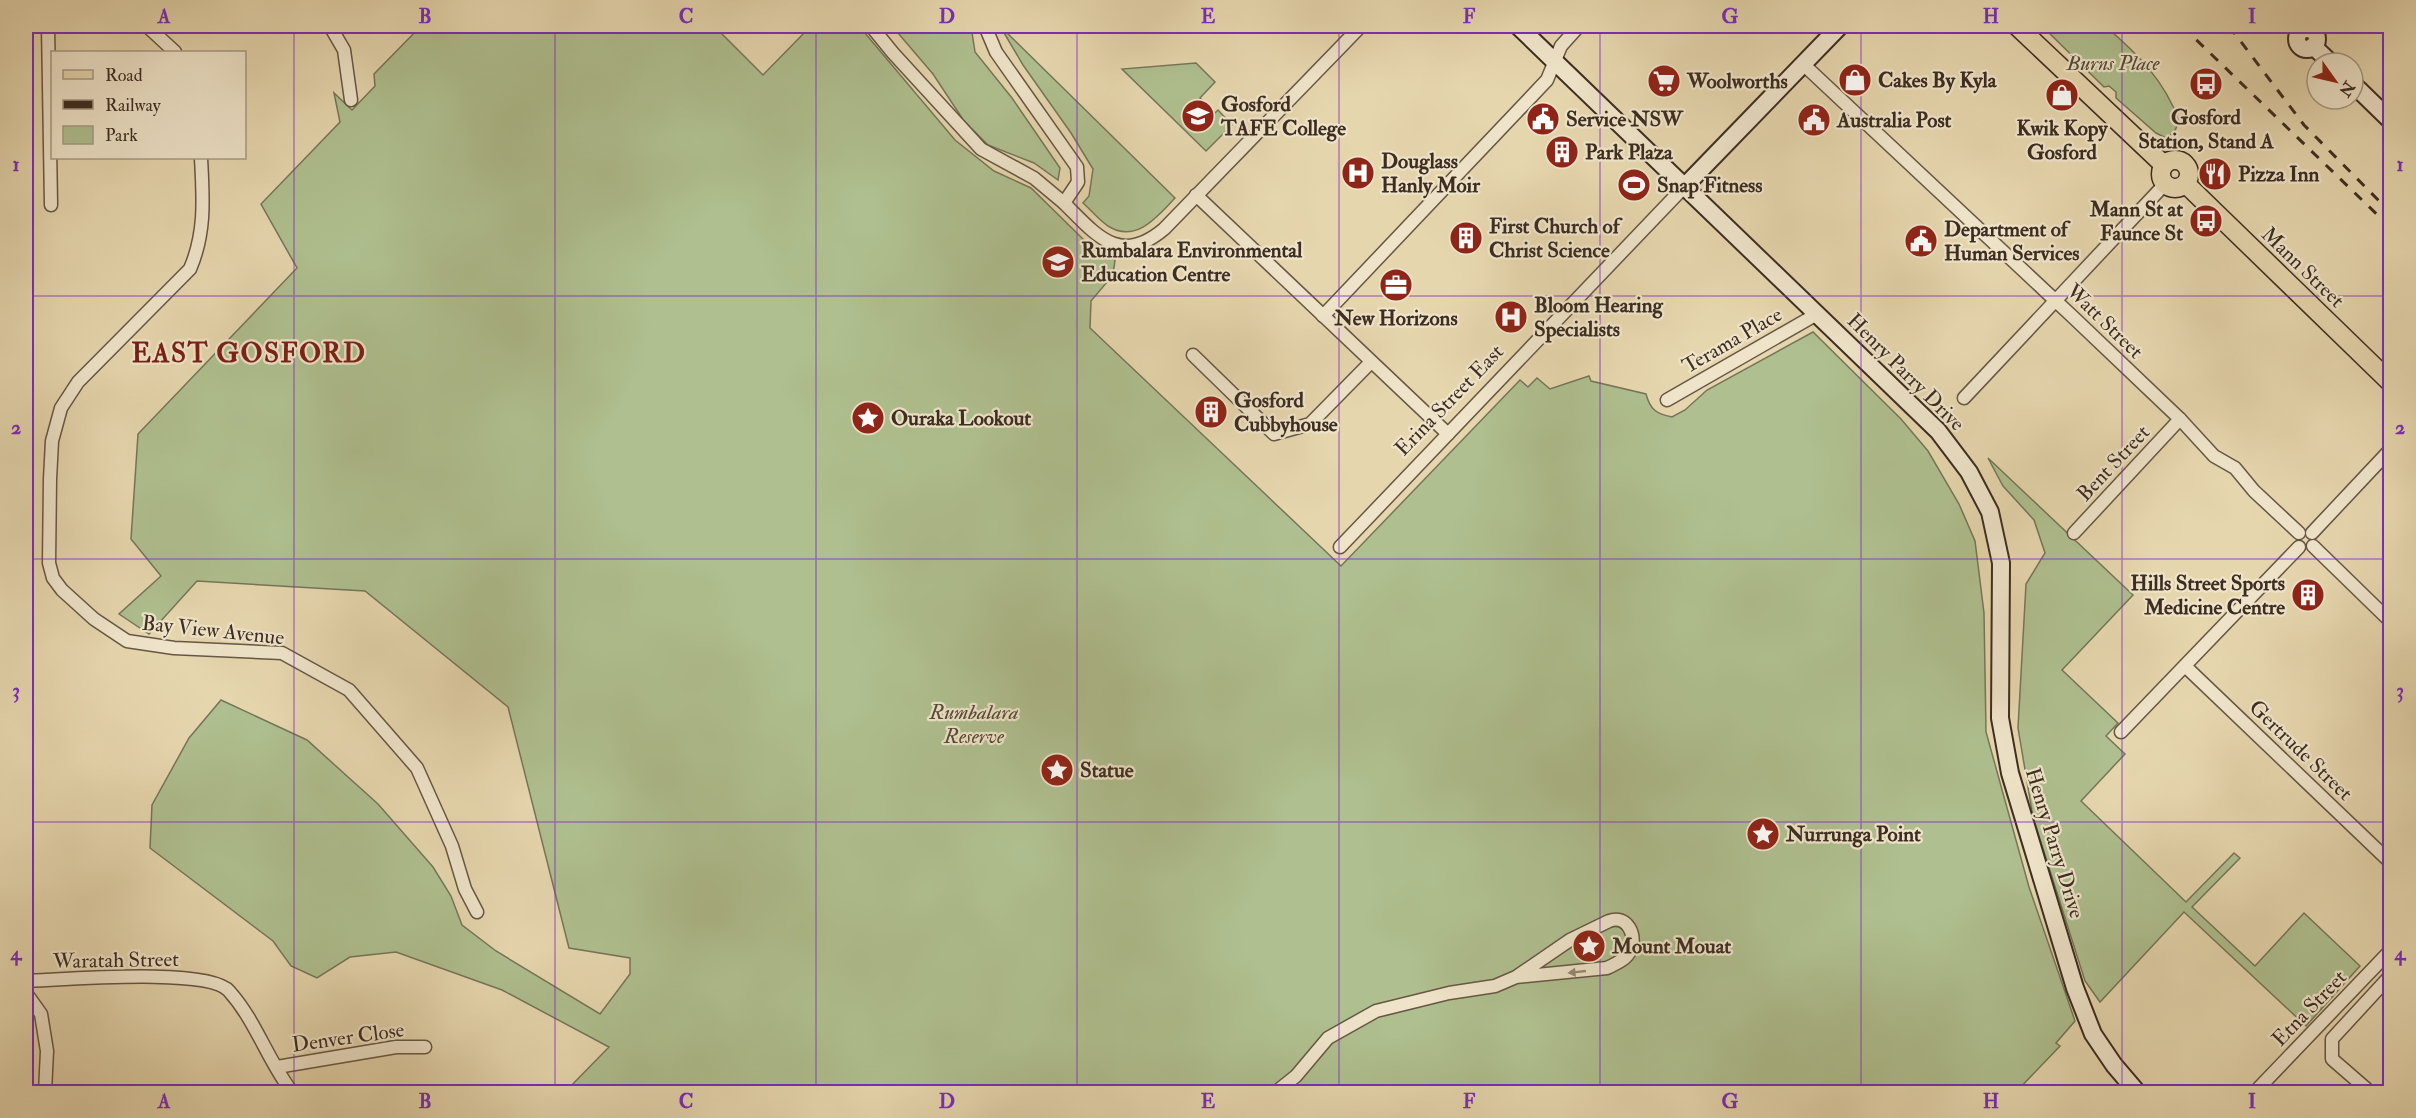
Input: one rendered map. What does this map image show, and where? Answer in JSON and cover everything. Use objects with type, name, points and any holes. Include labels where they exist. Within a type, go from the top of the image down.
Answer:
[{"type":"main road","name":"Henry Parry Drive","points":[[1518,26],[1938,431],[1969,472],[1989,512],[2001,563],[2000,718],[2010,773],[2075,988],[2093,1034],[2114,1065],[2137,1092]]},
{"type":"main road","name":"Erina Street East","points":[[1685,186],[1840,26]]},
{"type":"main road","points":[[2017,26],[2164,165],[2161,177],[2165,184],[2178,188],[2186,184]]},
{"type":"main road","points":[[2307,32],[2322,51]]},
{"type":"main road","points":[[2365,95],[2391,120]]},
{"type":"main road","name":"Mann Street","points":[[2164,165],[2177,160],[2185,164],[2189,171],[2186,184],[2391,382]]},
{"type":"street","points":[[48,26],[51,205]]},
{"type":"street","points":[[147,26],[174,51]]},
{"type":"street","points":[[330,26],[344,50],[351,100]]},
{"type":"street","points":[[871,26],[981,149],[1034,178],[1102,239],[1131,247],[1142,245],[1153,238],[1361,26]]},
{"type":"street","points":[[985,26],[985,31],[996,52],[1077,167],[1078,182],[1064,203]]},
{"type":"street","points":[[1323,316],[1547,80],[1564,41],[1579,26]]},
{"type":"street","name":"Watt Street","points":[[1803,64],[2180,419],[2214,456],[2235,468],[2254,491],[2305,533]]},
{"type":"street","name":"Bay View Avenue","points":[[201,159],[202,216],[199,248],[190,269],[78,382],[61,408],[52,441],[50,479],[49,563],[53,578],[62,590],[94,619],[127,640],[174,648],[282,653],[350,690],[417,768],[452,846],[465,889],[477,912]]},
{"type":"street","points":[[1965,398],[2165,184]]},
{"type":"street","name":"Erina Street East","points":[[1340,547],[1685,186]]},
{"type":"street","points":[[1196,195],[1448,434]]},
{"type":"street","name":"Terama Place","points":[[1667,400],[1817,314]]},
{"type":"street","points":[[1193,355],[1274,434],[1310,424],[1371,362]]},
{"type":"street","name":"Bent Street","points":[[2074,533],[2180,419]]},
{"type":"street","points":[[2313,546],[2304,549],[2299,547],[2296,541],[2391,450]]},
{"type":"street","points":[[2305,533],[2315,538],[2313,546]]},
{"type":"street","points":[[2313,546],[2391,621]]},
{"type":"street","points":[[2121,732],[2299,547]]},
{"type":"street","name":"Gertrude Street","points":[[2185,666],[2391,862]]},
{"type":"street","points":[[1276,1092],[1296,1076],[1328,1038],[1376,1011],[1449,993],[1495,986],[1516,977],[1570,940],[1609,921],[1614,919],[1625,922],[1630,927],[1633,937],[1630,952],[1620,962],[1607,968],[1516,977]]},
{"type":"street","name":"Etna Street","points":[[2255,1092],[2391,951]]},
{"type":"street","points":[[2370,1092],[2332,1059],[2332,1039],[2391,976]]},
{"type":"street","name":"Waratah Street","points":[[26,981],[172,977],[192,978],[228,988],[253,1024],[292,1092]]},
{"type":"street","points":[[26,993],[41,1014],[47,1050],[45,1092]]},
{"type":"street","name":"Denver Close","points":[[277,1067],[396,1047],[425,1047]]},
{"type":"green space","name":"Rumbalara Reserve","points":[[421,26],[714,26],[763,75],[805,32],[799,26],[859,26],[955,140],[994,171],[1031,188],[1084,240],[1115,260],[1113,275],[1091,301],[1090,328],[1341,566],[1520,380],[1528,387],[1537,378],[1550,389],[1589,376],[1591,381],[1646,394],[1654,410],[1672,417],[1685,410],[1707,390],[1813,332],[1901,419],[1928,451],[1959,504],[1975,541],[1984,613],[1986,732],[2029,887],[2075,1021],[2056,1043],[2060,1046],[2016,1092],[565,1092],[609,1047],[502,990],[396,952],[350,957],[317,978],[291,966],[273,941],[150,848],[152,805],[189,738],[221,700],[307,740],[378,804],[433,867],[451,896],[462,925],[496,951],[600,1014],[630,974],[630,958],[569,948],[508,707],[365,591],[197,581],[149,634],[119,614],[161,576],[131,539],[138,434],[297,268],[261,204],[340,122],[334,93],[352,110],[375,86],[374,74]]},
{"type":"green space","points":[[892,26],[971,26],[975,52],[1012,98],[1060,168],[1058,180],[1034,163],[988,145],[964,121],[933,74]]},
{"type":"green space","points":[[1000,26],[1175,198],[1154,220],[1137,230],[1118,231],[1105,224],[1083,203],[1089,196],[1093,169],[1071,133],[1023,65]]},
{"type":"green space","name":"Burns Place","points":[[2042,26],[2105,26],[2139,57],[2158,80],[2179,121],[2174,133],[2166,138],[2156,133],[2116,98],[2116,92],[2109,86],[2104,87]]},
{"type":"green space","points":[[1196,63],[1215,82],[1200,98],[1215,113],[1218,110],[1232,125],[1206,151],[1122,69]]},
{"type":"green space","points":[[1988,458],[2133,595],[2062,670],[2118,723],[2106,736],[2125,754],[2081,801],[2186,902],[2234,853],[2240,858],[2192,907],[2255,966],[2304,913],[2360,966],[2306,1026],[2184,912],[2100,1002],[2085,981],[2033,817],[2018,728],[2026,584],[2045,553],[2034,520],[2003,486]]},
{"type":"railway","points":[[2182,26],[2390,227]]},
{"type":"railway","points":[[2229,26],[2304,125],[2390,212]]},
{"type":"place","name":"Cakes By Kyla","points":[[1855,80]]},
{"type":"place","name":"Woolworths","points":[[1664,81]]},
{"type":"place","name":"Gosford Station, Stand A","points":[[2206,84]]},
{"type":"place","name":"Kwik Kopy Gosford","points":[[2062,95]]},
{"type":"place","name":"Gosford TAFE College","points":[[1198,116]]},
{"type":"place","name":"Service NSW","points":[[1543,119]]},
{"type":"place","name":"Australia Post","points":[[1814,120]]},
{"type":"place","name":"Park Plaza","points":[[1562,152]]},
{"type":"place","name":"Douglass Hanly Moir","points":[[1358,173]]},
{"type":"place","name":"Pizza Inn","points":[[2215,174]]},
{"type":"place","name":"Snap Fitness","points":[[1634,185]]},
{"type":"place","name":"Mann St at Faunce St","points":[[2206,221]]},
{"type":"place","name":"First Church of Christ Science","points":[[1466,238]]},
{"type":"place","name":"Department of Human Services","points":[[1921,241]]},
{"type":"place","name":"Rumbalara Environmental Education Centre","points":[[1058,262]]},
{"type":"place","name":"New Horizons","points":[[1396,285]]},
{"type":"place","name":"Bloom Hearing Specialists","points":[[1511,317]]},
{"type":"place","name":"Gosford Cubbyhouse","points":[[1211,412]]},
{"type":"place","name":"Ouraka Lookout","points":[[868,418]]},
{"type":"place","name":"Hills Street Sports Medicine Centre","points":[[2308,595]]},
{"type":"place","name":"Statue","points":[[1057,770]]},
{"type":"place","name":"Nurrunga Point","points":[[1763,834]]},
{"type":"place","name":"Mount Mouat","points":[[1589,946]]},
{"type":"district","name":"EAST GOSFORD","points":[[249,353]]}]
